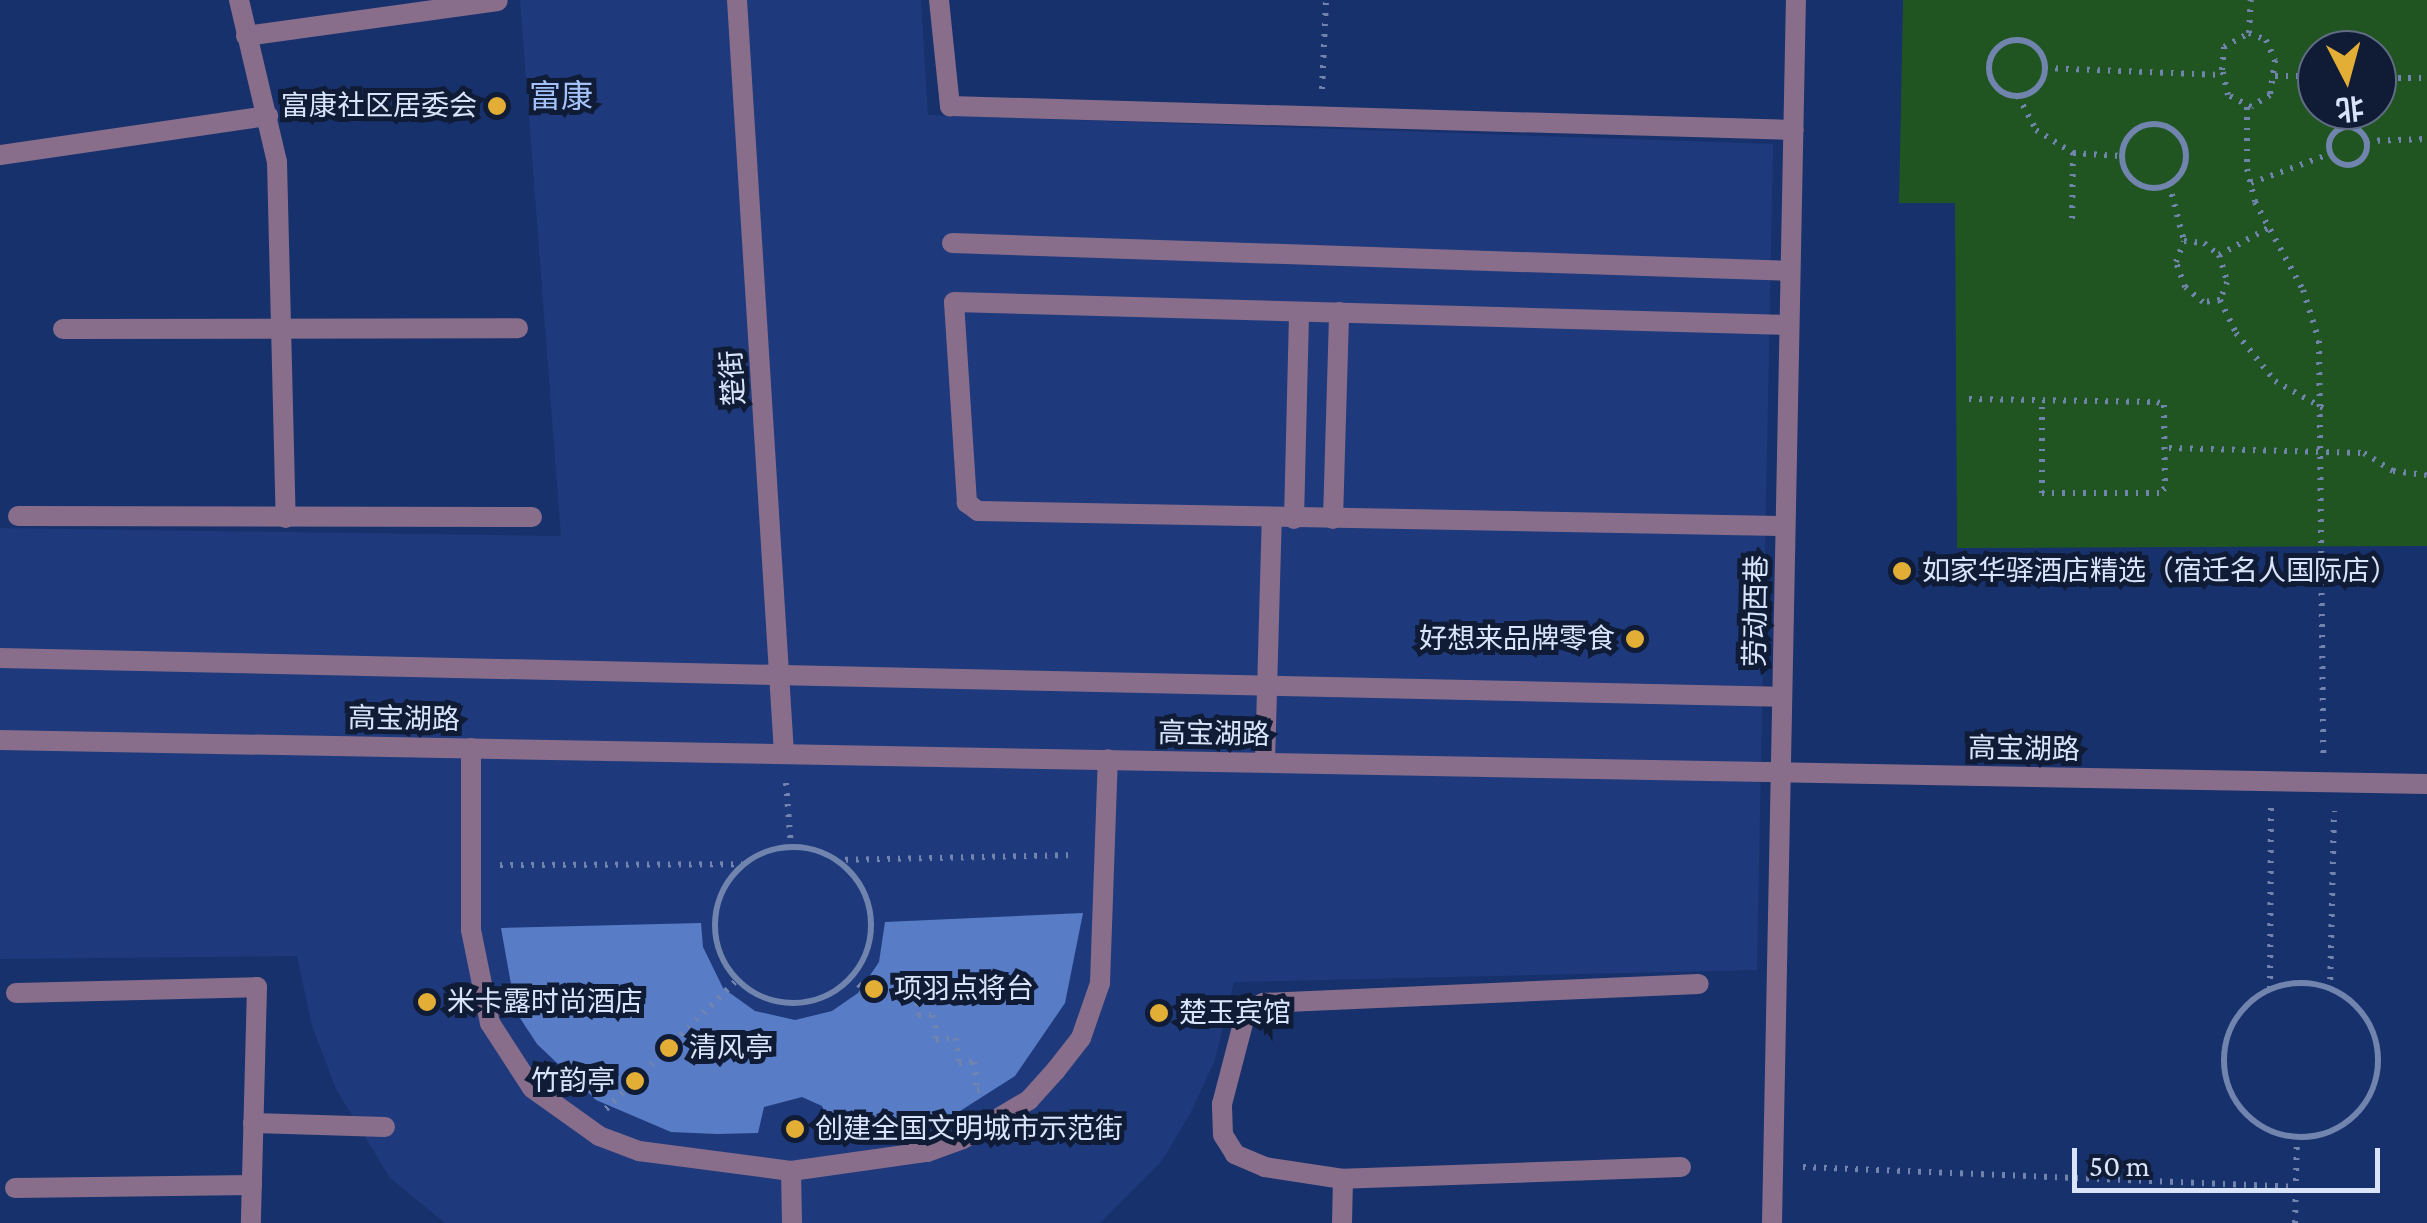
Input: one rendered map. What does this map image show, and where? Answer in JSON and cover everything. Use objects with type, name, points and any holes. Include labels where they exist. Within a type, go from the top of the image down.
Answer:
[{"type":"street","points":[[239,0],[277,162],[286,518]]},
{"type":"street","name":"楚街","points":[[737,0],[784,754]]},
{"type":"street","points":[[940,0],[950,106],[1794,130]]},
{"type":"street","name":"劳动西巷","points":[[1772,1223],[1796,0]]},
{"type":"street","points":[[246,36],[498,1]]},
{"type":"street","points":[[0,155],[268,116]]},
{"type":"street","points":[[952,243],[1790,270]]},
{"type":"street","points":[[1785,526],[987,512],[970,507],[954,302],[1788,325]]},
{"type":"street","points":[[1294,519],[1299,312]]},
{"type":"street","points":[[1333,519],[1340,312]]},
{"type":"street","points":[[63,330],[518,328]]},
{"type":"street","points":[[18,516],[532,517]]},
{"type":"street","points":[[1265,762],[1272,518]]},
{"type":"street","points":[[0,658],[1782,697]]},
{"type":"street","name":"高宝湖路","points":[[0,740],[2427,784]]},
{"type":"street","points":[[471,748],[472,930],[490,1022],[532,1088],[599,1136],[639,1151],[791,1171],[927,1152],[996,1124],[1029,1100],[1080,1038],[1100,983],[1108,760]]},
{"type":"street","points":[[1680,1167],[1343,1179],[1265,1167],[1234,1154],[1223,1135],[1222,1104],[1245,1016],[1264,1003],[1698,984]]},
{"type":"street","points":[[16,992],[257,987],[250,1223]]},
{"type":"street","points":[[253,1123],[386,1126]]},
{"type":"street","points":[[791,1171],[792,1223]]},
{"type":"street","points":[[1342,1223],[1343,1179]]},
{"type":"street","points":[[15,1188],[252,1185]]},
{"type":"path","points":[[1320,117],[1326,0]]},
{"type":"path","points":[[2249,33],[2250,0]]},
{"type":"path","points":[[2249,33],[2266,40],[2275,76],[2266,101],[2247,107],[2228,95],[2222,75],[2224,47],[2249,33]]},
{"type":"path","points":[[2045,68],[2030,44],[1999,46],[1989,62],[1992,82],[2018,96],[2036,130],[2072,153],[2122,156]]},
{"type":"path","points":[[2045,68],[2222,75]]},
{"type":"path","points":[[2018,96],[2039,86],[2045,68]]},
{"type":"path","points":[[2275,76],[2297,76]]},
{"type":"path","points":[[2397,78],[2427,78]]},
{"type":"path","points":[[2247,107],[2251,183],[2303,290],[2319,341],[2324,408],[2330,990]]},
{"type":"path","points":[[2122,156],[2139,128],[2166,127],[2186,152],[2169,184],[2184,242],[2176,262],[2185,287],[2203,302],[2220,300]]},
{"type":"path","points":[[2330,154],[2332,135],[2342,128],[2355,128],[2367,141],[2427,139]]},
{"type":"path","points":[[2330,154],[2345,166],[2358,163],[2367,141]]},
{"type":"path","points":[[2072,153],[2072,222]]},
{"type":"path","points":[[2251,183],[2330,154]]},
{"type":"path","points":[[2122,156],[2136,184],[2169,184]]},
{"type":"path","points":[[2219,255],[2270,227]]},
{"type":"path","points":[[2184,242],[2204,243],[2219,255],[2227,282],[2220,300],[2236,333],[2275,381],[2324,408]]},
{"type":"path","points":[[1969,399],[2042,400],[2157,402],[2168,414],[2169,479],[2159,493],[2042,492],[2042,400]]},
{"type":"path","points":[[2169,448],[2364,452],[2393,471],[2427,475]]},
{"type":"path","points":[[784,754],[792,846]]},
{"type":"path","points":[[2270,989],[2271,781]]},
{"type":"path","points":[[471,865],[744,864],[792,846],[835,860],[1107,854]]},
{"type":"path","points":[[744,864],[716,907],[722,958],[736,980],[769,998],[807,1002],[851,977],[868,943],[869,904],[858,881],[835,860]]},
{"type":"path","points":[[851,977],[872,997],[916,993],[918,1016],[934,1014],[936,1040],[956,1038],[959,1063],[974,1062],[976,1090],[992,1088]]},
{"type":"path","points":[[605,1110],[736,980]]},
{"type":"path","points":[[2294,983],[2330,990],[2364,1015],[2378,1065],[2358,1114],[2336,1130],[2297,1137],[2264,1129],[2244,1114],[2224,1070],[2233,1021],[2270,989],[2294,983]]},
{"type":"path","points":[[2295,1223],[2297,1137]]},
{"type":"path","points":[[1773,1166],[2296,1187]]},
{"type":"shaded area","points":[[520,0],[921,0],[928,115],[1773,144],[1757,970],[1234,982],[1215,1060],[1190,1114],[1161,1162],[1100,1223],[445,1223],[390,1178],[336,1089],[312,1026],[297,956],[0,959],[0,528],[561,536]]},
{"type":"shaded area","points":[[1083,913],[1065,1003],[1015,1076],[949,1118],[835,1133],[822,1106],[802,1097],[764,1107],[758,1133],[717,1134],[671,1132],[596,1100],[537,1044],[516,1012],[501,928],[701,923],[703,947],[723,988],[755,1011],[795,1020],[832,1011],[858,993],[879,962],[885,922]]},
{"type":"green space","points":[[1903,0],[2427,0],[2427,546],[1957,548],[1955,203],[1899,203]]},
{"type":"place","name":"富康社区居委会","points":[[497,106]]},
{"type":"place","name":"如家华驿酒店精选（宿迁名人国际店）","points":[[1902,571]]},
{"type":"place","name":"好想来品牌零食","points":[[1635,639]]},
{"type":"place","name":"项羽点将台","points":[[874,989]]},
{"type":"place","name":"米卡露时尚酒店","points":[[427,1002]]},
{"type":"place","name":"楚玉宾馆","points":[[1159,1013]]},
{"type":"place","name":"清风亭","points":[[669,1048]]},
{"type":"place","name":"竹韵亭","points":[[635,1081]]},
{"type":"place","name":"创建全国文明城市示范街","points":[[795,1129]]},
{"type":"district","name":"富康","points":[[561,96]]}]
